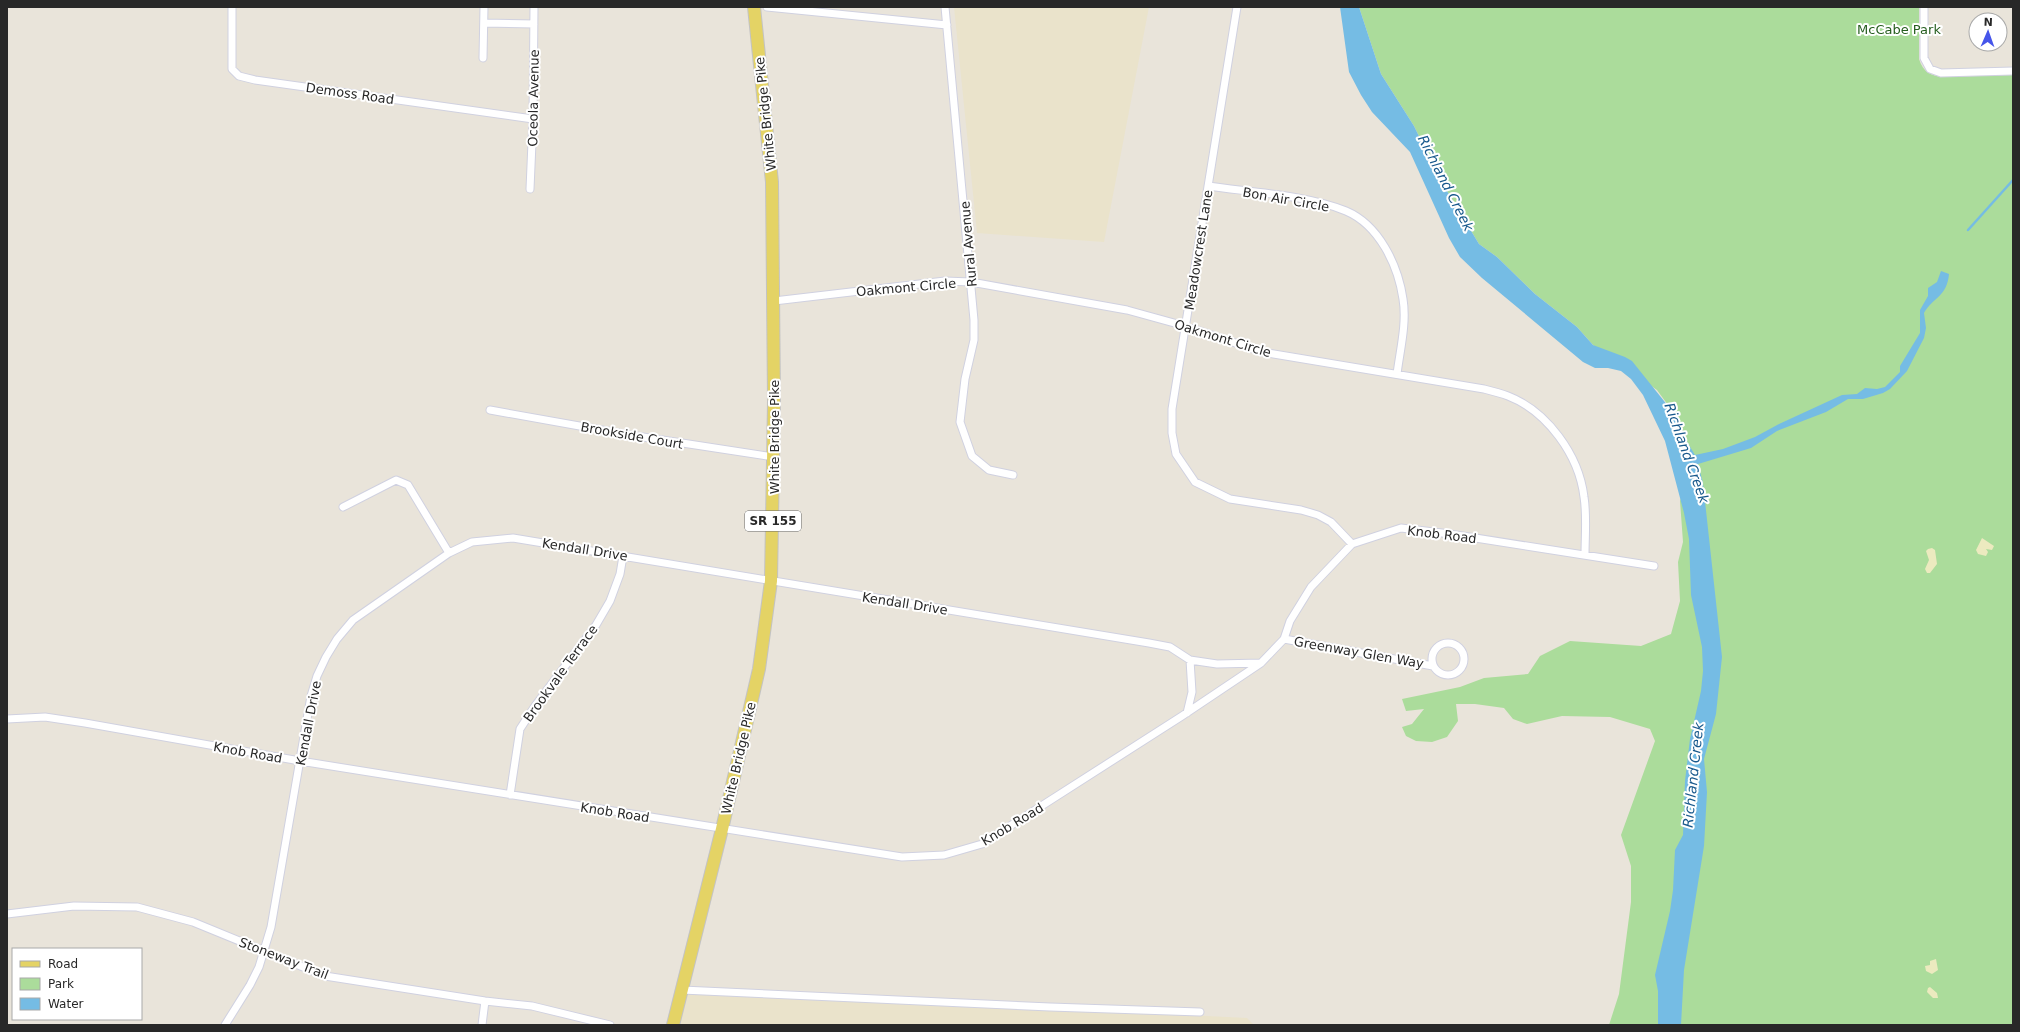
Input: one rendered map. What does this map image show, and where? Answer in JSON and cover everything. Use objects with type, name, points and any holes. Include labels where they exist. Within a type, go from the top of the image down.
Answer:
[{"type":"main road","name":"White Bridge Pike","points":[[673,1025],[722,829],[759,669],[772,581],[774,301],[772,182],[754,7]]},
{"type":"street","name":"Demoss Road","points":[[232,7],[232,68],[239,76],[255,80],[533,119]]},
{"type":"street","points":[[483,58],[484,7]]},
{"type":"street","name":"Oceola Avenue","points":[[530,189],[533,119],[534,7]]},
{"type":"street","points":[[767,7],[947,25]]},
{"type":"street","name":"Rural Avenue","points":[[945,7],[971,282],[974,340],[965,378],[960,422],[972,456],[989,470],[1013,474]]},
{"type":"street","name":"Meadowcrest Lane","points":[[1237,7],[1172,409],[1172,433],[1176,454],[1195,482],[1230,499],[1301,510],[1318,515],[1331,522],[1352,544]]},
{"type":"street","points":[[1924,7],[1924,58],[1927,65],[1932,70],[1941,73],[2013,71]]},
{"type":"street","points":[[484,23],[534,24]]},
{"type":"street","name":"Bon Air Circle","points":[[1208,186],[1311,200],[1346,211],[1365,223],[1381,242],[1395,266],[1404,299],[1404,322],[1397,374]]},
{"type":"street","name":"Oakmont Circle","points":[[774,301],[945,281],[971,282],[1127,310],[1185,326],[1262,352],[1397,374],[1496,392],[1509,396],[1540,415],[1559,437],[1573,459],[1580,476],[1584,497],[1585,555]]},
{"type":"street","name":"Brookside Court","points":[[490,410],[630,435],[774,458]]},
{"type":"street","points":[[343,507],[396,480],[408,485],[450,553]]},
{"type":"street","name":"Knob Road","points":[[7,719],[45,717],[75,721],[300,761],[902,857],[944,854],[982,844],[1187,713],[1261,663],[1284,638],[1290,621],[1311,588],[1352,544],[1400,528],[1450,534],[1654,566]]},
{"type":"street","name":"Kendall Drive","points":[[225,1025],[250,985],[259,966],[271,927],[310,696],[317,676],[337,639],[353,620],[450,553],[472,542],[513,538],[1149,643],[1170,647],[1190,660],[1217,664],[1261,663]]},
{"type":"street","name":"Brookvale Terrace","points":[[510,795],[520,729],[535,706],[596,625],[610,601],[620,574],[623,556]]},
{"type":"street","name":"Greenway Glen Way","points":[[1284,638],[1433,666],[1442,673],[1455,673],[1463,665],[1462,652],[1454,644],[1442,644],[1434,653],[1433,666]]},
{"type":"street","points":[[1187,713],[1192,692],[1190,660]]},
{"type":"street","name":"Stoneway Trail","points":[[7,914],[74,906],[137,907],[193,922],[325,976],[486,1001],[532,1006],[610,1025]]},
{"type":"street","points":[[682,990],[1050,1007],[1200,1012]]},
{"type":"street","points":[[482,1025],[486,1001]]},
{"type":"shaded area","points":[[954,7],[1149,7],[1104,242],[977,233]]},
{"type":"shaded area","points":[[682,990],[1247,1018],[1254,1025],[677,1025]]},
{"type":"green space","name":"McCabe Park","points":[[1359,7],[1919,7],[1919,59],[1925,70],[1935,76],[1943,77],[2013,75],[2013,1025],[1609,1025],[1619,994],[1631,902],[1631,866],[1621,835],[1655,741],[1650,729],[1610,717],[1562,716],[1527,724],[1513,719],[1504,708],[1475,704],[1456,704],[1458,721],[1447,737],[1432,742],[1416,741],[1406,736],[1402,727],[1412,724],[1424,709],[1406,711],[1402,699],[1460,687],[1484,678],[1528,674],[1540,656],[1570,641],[1641,646],[1671,634],[1680,601],[1678,562],[1683,542],[1680,501],[1692,463],[1686,440],[1676,416],[1657,390],[1593,345],[1577,327],[1535,294],[1497,257],[1479,244],[1441,181],[1414,126],[1381,74]]},
{"type":"sand","points":[[1982,538],[1994,546],[1992,550],[1986,549],[1988,552],[1986,556],[1978,554],[1976,550]]},
{"type":"sand","points":[[1932,548],[1935,550],[1937,564],[1930,573],[1927,573],[1925,569],[1929,560],[1926,551]]},
{"type":"sand","points":[[1936,959],[1938,970],[1932,974],[1926,971],[1925,966],[1930,965],[1930,961]]},
{"type":"sand","points":[[1930,987],[1937,993],[1938,998],[1933,998],[1927,992],[1928,988]]},
{"type":"water","name":"Richland Creek","points":[[1340,7],[1359,7],[1381,74],[1414,126],[1441,181],[1479,244],[1497,257],[1535,294],[1577,327],[1593,345],[1632,361],[1676,416],[1686,440],[1695,455],[1723,449],[1755,437],[1779,424],[1842,395],[1857,394],[1865,388],[1877,389],[1885,387],[1900,372],[1900,366],[1920,333],[1920,310],[1928,296],[1928,288],[1937,282],[1941,271],[1949,274],[1946,288],[1924,313],[1926,328],[1924,338],[1907,371],[1890,389],[1883,393],[1863,399],[1848,399],[1826,412],[1777,431],[1751,448],[1698,464],[1703,483],[1722,657],[1716,714],[1704,759],[1707,792],[1704,846],[1684,970],[1681,1025],[1658,1025],[1658,991],[1655,975],[1670,911],[1673,890],[1675,850],[1683,835],[1685,781],[1690,739],[1701,691],[1703,671],[1702,647],[1691,595],[1689,539],[1684,513],[1665,441],[1643,395],[1631,379],[1621,371],[1608,368],[1595,368],[1583,362],[1482,278],[1460,257],[1449,238],[1410,152],[1372,112],[1349,72]]},
{"type":"waterway","points":[[1968,230],[2013,180]]}]
